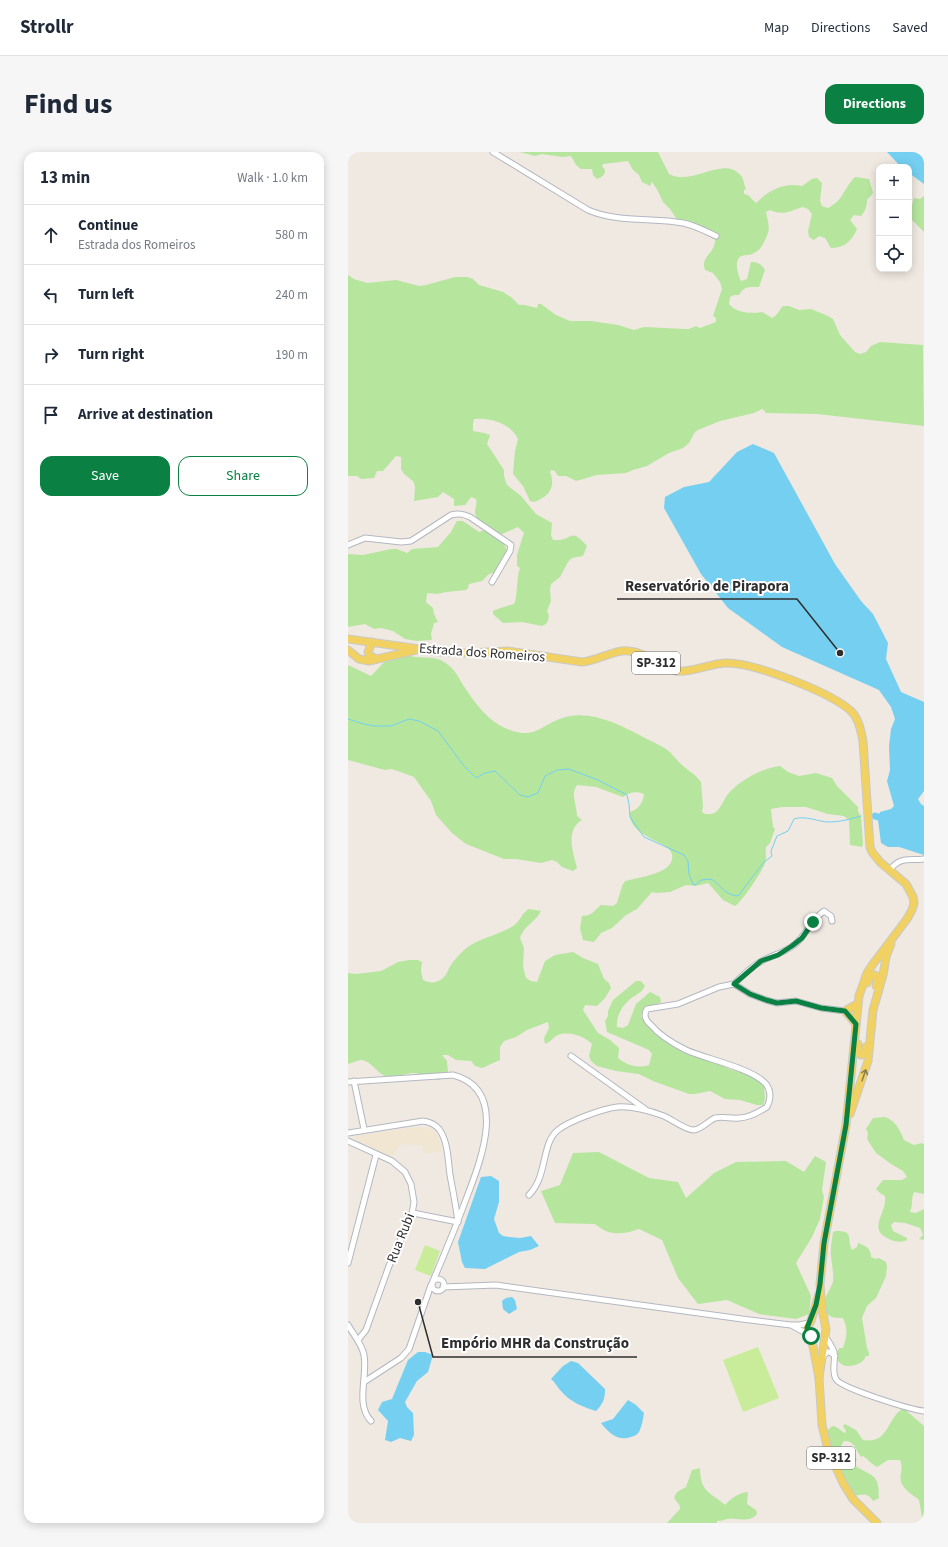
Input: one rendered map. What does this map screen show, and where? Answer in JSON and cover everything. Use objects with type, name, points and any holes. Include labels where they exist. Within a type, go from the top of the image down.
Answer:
[{"type":"main road","name":"Estrada dos Romeiros","points":[[348,639],[458,653],[493,651],[512,652],[582,662],[615,653],[629,651],[642,654],[666,668],[674,670],[690,670],[714,664],[740,664],[806,685],[819,691],[851,711],[858,723],[863,741],[870,848],[876,857],[906,884],[913,897],[912,910],[908,920],[873,964],[861,988],[857,1004],[846,1125],[824,1243],[820,1284],[816,1305],[807,1328],[811,1336],[818,1378],[824,1438],[832,1461],[853,1499],[877,1523]]},
{"type":"main road","points":[[372,642],[368,652],[369,655],[376,659]]},
{"type":"main road","points":[[348,650],[354,656],[364,661],[420,649]]},
{"type":"main road","name":"Estrada dos Romeiros","points":[[846,1125],[865,1071],[870,1048],[873,1010],[888,952],[894,936]]},
{"type":"main road","points":[[861,988],[867,983],[870,976],[874,975],[878,978],[875,989],[878,994]]},
{"type":"main road","points":[[856,1024],[845,1011],[857,1004]]},
{"type":"main road","points":[[855,1035],[858,1041],[859,1054],[863,1055],[866,1053],[867,1041],[871,1035]]},
{"type":"main road","name":"Estrada dos Romeiros","points":[[818,1378],[826,1329],[822,1309],[820,1284]]},
{"type":"main road","points":[[810,1322],[817,1319],[825,1323]]},
{"type":"main road","points":[[811,1336],[818,1338],[825,1334]]},
{"type":"street","points":[[493,152],[588,210],[598,214],[620,218],[685,223],[716,236]]},
{"type":"street","points":[[348,545],[365,538],[401,542],[411,541],[451,515],[458,513],[464,514],[483,525],[511,545],[510,551],[492,582]]},
{"type":"street","points":[[890,870],[895,863],[900,860],[924,859]]},
{"type":"street","points":[[529,1195],[534,1190],[540,1178],[551,1136],[568,1122],[616,1107],[648,1111],[663,1116],[689,1130],[695,1130],[719,1117],[740,1118],[752,1115],[767,1107],[770,1096],[767,1085],[762,1081],[732,1066],[687,1050],[658,1033],[648,1023],[645,1013],[647,1009],[678,1004],[719,987],[734,984],[761,961],[778,955],[802,938],[819,915],[824,911],[831,916],[832,921]]},
{"type":"street","points":[[734,984],[750,994],[777,1003],[796,1001],[821,1008],[845,1011]]},
{"type":"street","points":[[571,1056],[648,1111]]},
{"type":"street","points":[[348,1082],[446,1074],[466,1080],[477,1089],[481,1096],[485,1111],[486,1123],[485,1140],[480,1164],[458,1222],[437,1271],[433,1285]]},
{"type":"street","points":[[354,1082],[364,1129]]},
{"type":"street","points":[[348,1133],[364,1129],[423,1121],[430,1122],[437,1126],[445,1141],[458,1222]]},
{"type":"street","name":"Rua Rubi","points":[[348,1141],[392,1161],[405,1172],[411,1184],[414,1202],[413,1213],[389,1266],[366,1330],[358,1340]]},
{"type":"street","points":[[348,1263],[376,1154]]},
{"type":"street","points":[[413,1213],[458,1222]]},
{"type":"street","points":[[437,1271],[438,1277],[443,1283],[443,1287]]},
{"type":"street","points":[[364,1382],[401,1358],[408,1351],[428,1294],[437,1279],[441,1280]]},
{"type":"street","points":[[433,1285],[440,1291],[443,1287],[496,1285],[742,1320],[791,1325],[810,1322]]},
{"type":"street","points":[[348,1325],[358,1340],[364,1355],[364,1407],[365,1413],[371,1421]]},
{"type":"street","points":[[791,1325],[801,1329],[811,1336]]},
{"type":"street","points":[[825,1334],[833,1349],[835,1356],[834,1374],[839,1383],[848,1388],[908,1408],[924,1411]]},
{"type":"street","points":[[822,1358],[829,1352],[835,1356]]},
{"type":"shaded area","points":[[425,1127],[435,1131],[442,1151],[424,1154],[422,1145],[401,1144],[391,1157],[354,1139],[357,1136],[408,1128]]},
{"type":"green space","points":[[520,152],[658,152],[669,174],[678,177],[688,177],[727,168],[735,171],[743,178],[746,189],[744,190],[744,194],[748,195],[756,203],[766,194],[777,188],[789,185],[802,186],[812,179],[817,178],[822,183],[820,201],[822,206],[828,208],[840,198],[855,177],[869,179],[873,193],[867,200],[866,209],[861,216],[854,215],[850,220],[857,229],[853,237],[840,247],[831,248],[825,238],[819,236],[814,240],[809,237],[808,231],[812,214],[808,209],[803,207],[783,213],[770,210],[766,212],[769,224],[763,244],[756,252],[739,258],[737,264],[741,281],[747,279],[751,262],[762,266],[765,270],[759,287],[750,287],[745,289],[739,295],[730,297],[729,304],[740,311],[749,313],[762,312],[772,318],[783,306],[789,306],[799,310],[811,309],[833,319],[840,335],[855,352],[860,354],[866,352],[871,346],[880,342],[923,345],[924,426],[817,414],[765,413],[762,409],[754,413],[720,421],[698,430],[695,432],[689,443],[683,448],[669,453],[647,466],[626,473],[597,475],[576,481],[566,476],[558,476],[555,471],[551,470],[552,487],[550,491],[544,497],[534,502],[530,501],[523,486],[513,474],[515,451],[518,439],[515,434],[511,429],[494,420],[474,419],[473,431],[490,435],[487,444],[504,470],[507,485],[521,496],[536,514],[552,523],[551,535],[553,540],[564,539],[574,535],[587,546],[583,556],[572,558],[568,562],[560,577],[551,584],[551,601],[547,611],[549,614],[548,621],[542,626],[522,622],[503,623],[493,614],[493,611],[514,604],[515,601],[520,568],[517,566],[517,555],[524,533],[518,527],[498,536],[498,539],[503,543],[509,553],[509,559],[497,572],[489,574],[482,581],[469,584],[466,590],[437,594],[427,593],[426,602],[433,608],[438,622],[434,623],[431,640],[417,641],[405,639],[393,631],[381,628],[374,629],[365,624],[348,627],[348,554],[363,555],[391,549],[397,549],[407,553],[412,549],[438,547],[451,532],[457,521],[463,521],[479,532],[485,530],[485,528],[475,514],[476,499],[471,497],[465,505],[454,506],[454,499],[443,492],[438,497],[414,501],[415,486],[413,481],[404,474],[401,469],[401,457],[396,456],[383,471],[377,471],[374,478],[361,479],[357,476],[348,476],[348,275],[354,279],[367,283],[396,280],[419,286],[455,277],[467,277],[473,279],[479,285],[503,292],[519,305],[537,308],[538,304],[541,304],[556,315],[570,321],[591,321],[618,325],[634,330],[644,327],[689,329],[696,326],[700,328],[716,322],[716,318],[713,316],[722,289],[720,282],[713,273],[705,270],[704,265],[704,261],[713,249],[715,240],[711,236],[678,221],[663,202],[652,182],[650,186],[642,182],[639,175],[633,170],[628,161],[603,164],[602,166],[605,170],[604,173],[602,177],[597,179],[593,175],[592,169],[581,169],[576,165],[571,156],[562,157],[542,154],[535,156]]},
{"type":"green space","points":[[924,196],[924,232],[912,220],[912,205],[914,198],[920,199]]},
{"type":"green space","points":[[400,653],[415,657],[441,660],[450,666],[483,712],[495,723],[510,730],[519,733],[533,732],[566,717],[576,715],[587,716],[618,725],[659,745],[668,751],[701,782],[702,812],[705,814],[716,812],[728,794],[739,784],[759,772],[773,767],[780,766],[788,772],[799,776],[816,773],[832,778],[837,786],[858,807],[861,817],[862,847],[850,845],[849,820],[844,816],[828,814],[806,807],[782,807],[771,809],[773,827],[775,829],[770,843],[766,847],[765,863],[752,886],[735,906],[723,900],[708,883],[696,886],[686,885],[670,892],[652,892],[637,909],[626,915],[612,928],[601,933],[594,942],[583,940],[580,928],[582,916],[591,914],[601,905],[613,906],[617,903],[625,881],[659,872],[670,865],[672,855],[669,849],[642,833],[630,819],[630,812],[640,805],[644,794],[633,792],[623,797],[596,787],[577,785],[574,793],[574,800],[577,816],[582,820],[573,829],[572,848],[577,868],[573,871],[562,867],[557,862],[552,860],[541,863],[516,859],[504,859],[466,844],[452,833],[436,815],[431,801],[414,777],[391,769],[385,770],[348,760],[348,665],[371,676],[387,659]]},
{"type":"green space","points":[[529,909],[541,911],[524,930],[520,938],[524,948],[523,967],[526,978],[537,982],[545,961],[555,955],[573,952],[598,964],[604,979],[609,983],[611,988],[605,998],[597,1006],[585,1005],[583,1010],[598,1033],[610,1040],[619,1048],[618,1058],[633,1066],[641,1067],[649,1065],[652,1054],[649,1050],[607,1032],[605,1021],[613,1000],[636,981],[641,981],[645,986],[623,1006],[619,1014],[617,1027],[623,1028],[628,1025],[636,1004],[650,992],[660,997],[661,1002],[656,1005],[645,1007],[641,1017],[659,1036],[729,1069],[752,1075],[761,1082],[764,1087],[765,1099],[763,1105],[757,1105],[740,1100],[725,1099],[710,1091],[689,1094],[653,1081],[639,1074],[616,1071],[597,1066],[591,1061],[589,1056],[592,1044],[581,1037],[571,1034],[562,1034],[556,1036],[545,1044],[544,1038],[549,1028],[548,1022],[504,1041],[500,1047],[500,1060],[482,1068],[475,1066],[471,1061],[456,1060],[448,1055],[442,1055],[447,1061],[448,1073],[442,1076],[440,1080],[413,1073],[395,1077],[385,1076],[364,1060],[348,1064],[348,973],[356,974],[381,971],[398,962],[418,960],[422,962],[421,971],[423,980],[428,982],[436,982],[444,977],[454,961],[463,951],[474,943],[513,926]]},
{"type":"green space","points":[[885,1117],[895,1123],[904,1140],[914,1145],[924,1144],[924,1194],[914,1192],[910,1212],[916,1213],[924,1209],[924,1240],[919,1239],[923,1235],[920,1228],[905,1223],[894,1222],[891,1225],[893,1231],[907,1238],[907,1240],[902,1242],[891,1240],[882,1235],[879,1230],[878,1225],[884,1208],[885,1196],[876,1189],[883,1180],[902,1180],[907,1177],[903,1171],[876,1153],[867,1139],[868,1133],[866,1129],[873,1118]]},
{"type":"green space","points":[[599,1152],[649,1178],[678,1182],[686,1198],[714,1173],[736,1162],[786,1161],[804,1172],[815,1156],[826,1162],[822,1190],[824,1197],[820,1219],[812,1237],[796,1263],[811,1296],[809,1314],[796,1319],[759,1314],[727,1300],[698,1304],[678,1278],[662,1240],[639,1229],[616,1233],[605,1231],[595,1224],[555,1223],[541,1191],[560,1185],[573,1153]]},
{"type":"green space","points":[[833,1232],[846,1232],[848,1234],[852,1250],[857,1247],[858,1243],[863,1245],[869,1249],[871,1257],[876,1259],[879,1258],[886,1262],[887,1266],[886,1276],[876,1298],[867,1306],[862,1318],[869,1356],[866,1356],[863,1361],[853,1366],[847,1366],[838,1361],[837,1356],[839,1348],[843,1348],[846,1337],[846,1326],[843,1318],[834,1318],[829,1316],[824,1306],[825,1299],[833,1282],[831,1248]]},
{"type":"green space","points":[[425,1245],[440,1251],[431,1276],[415,1270]]},
{"type":"green space","points":[[758,1347],[779,1398],[743,1412],[723,1360]]},
{"type":"green space","points":[[903,1408],[924,1426],[924,1518],[922,1517],[919,1500],[902,1485],[902,1466],[900,1460],[888,1460],[877,1467],[863,1456],[861,1457],[853,1444],[848,1441],[844,1441],[841,1446],[845,1451],[857,1459],[854,1464],[874,1477],[877,1481],[879,1498],[873,1501],[865,1495],[855,1496],[843,1480],[842,1469],[829,1457],[823,1442],[827,1431],[831,1427],[837,1427],[845,1433],[846,1431],[843,1426],[845,1424],[856,1430],[863,1440],[878,1438],[883,1435],[897,1413]]},
{"type":"green space","points":[[700,1468],[700,1476],[707,1491],[725,1505],[735,1496],[748,1492],[747,1504],[756,1510],[757,1514],[754,1517],[743,1520],[727,1519],[717,1521],[717,1523],[667,1523],[680,1509],[680,1506],[674,1498],[675,1495],[686,1487],[692,1470]]},
{"type":"water","points":[[887,152],[924,152],[924,184],[912,175],[912,164],[898,164]]},
{"type":"water","points":[[753,444],[774,453],[835,564],[861,601],[873,614],[888,643],[886,659],[901,692],[924,702],[924,791],[918,799],[924,806],[924,855],[899,847],[888,847],[881,843],[878,820],[880,812],[891,809],[894,806],[887,781],[890,770],[889,746],[891,729],[895,719],[891,707],[879,690],[782,647],[728,608],[701,574],[664,508],[665,497],[684,487],[709,482],[737,452]]},
{"type":"water","points":[[491,1176],[499,1181],[499,1202],[494,1219],[499,1233],[503,1236],[509,1237],[520,1238],[531,1236],[539,1246],[530,1250],[519,1252],[485,1269],[465,1268],[462,1262],[458,1242],[481,1177]]},
{"type":"water","points":[[512,1297],[515,1300],[517,1309],[509,1314],[503,1309],[502,1301],[506,1298]]},
{"type":"water","points":[[418,1352],[425,1352],[433,1355],[428,1372],[417,1381],[405,1402],[407,1407],[413,1413],[414,1435],[411,1441],[400,1438],[391,1442],[385,1440],[388,1421],[378,1410],[382,1402],[392,1399],[408,1360]]},
{"type":"water","points":[[571,1361],[578,1363],[605,1389],[603,1401],[596,1411],[582,1406],[568,1398],[551,1379],[563,1366]]},
{"type":"water","points":[[628,1400],[644,1413],[642,1425],[638,1433],[631,1437],[622,1438],[610,1433],[601,1423],[613,1419]]},
{"type":"waterway","points":[[348,719],[374,726],[391,726],[409,719],[419,721],[438,731],[464,766],[476,778],[485,773],[495,771],[520,795],[528,797],[538,793],[545,776],[557,770],[569,769],[598,780],[627,795],[630,817],[644,837],[684,855],[688,861],[689,874],[693,884],[695,885],[701,880],[711,879],[725,891],[738,896],[764,862],[772,856],[771,851],[777,836],[788,831],[794,819],[807,818],[825,822],[833,822],[861,816]]},
{"type":"waterway","points":[[875,816],[888,820]]},
{"type":"place","name":"Reservatório de Pirapora","points":[[840,653]]},
{"type":"place","name":"Empório MHR da Construção","points":[[418,1302]]},
{"type":"route","points":[[811,1336],[807,1328],[816,1305],[830,1202],[846,1125],[856,1024],[845,1011],[805,1005],[796,1001],[777,1003],[759,998],[734,984],[741,976],[761,961],[785,952],[802,938],[813,922]]}]
